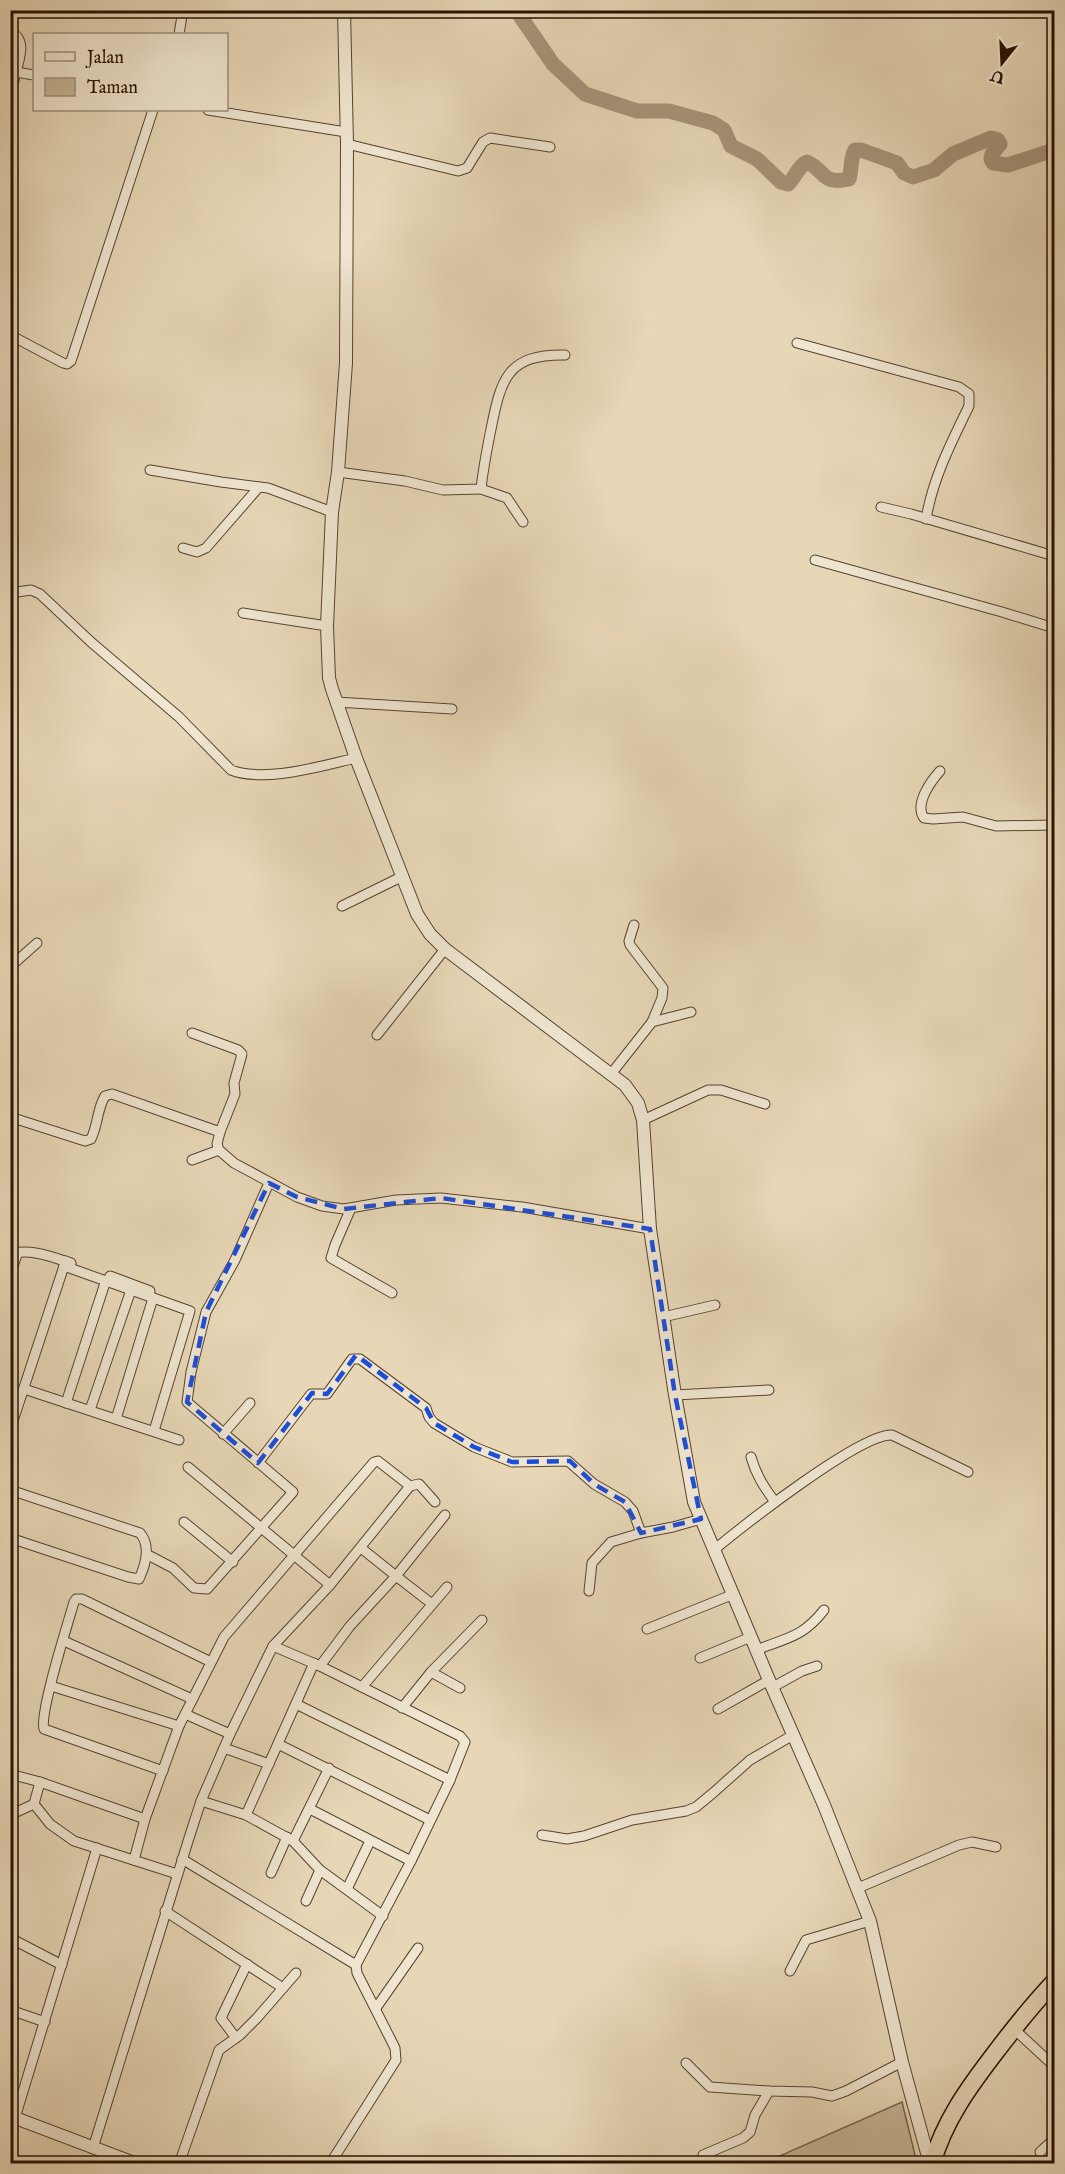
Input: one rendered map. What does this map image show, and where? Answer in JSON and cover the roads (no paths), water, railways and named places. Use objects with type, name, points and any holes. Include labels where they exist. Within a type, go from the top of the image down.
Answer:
[{"type":"highway","points":[[931,2163],[963,2096],[1014,2029],[1054,1982]]},
{"type":"street","points":[[179,33],[183,10]]},
{"type":"street","points":[[344,10],[347,138],[346,363],[338,472],[332,512],[327,626],[329,678],[356,758],[401,877],[424,926],[445,949],[611,1074],[632,1093],[638,1103],[643,1120],[650,1229],[694,1502],[756,1650],[825,1805],[870,1921],[902,2062],[931,2163]]},
{"type":"street","points":[[10,31],[17,34],[22,44],[10,97]]},
{"type":"street","points":[[16,72],[33,75]]},
{"type":"street","points":[[10,335],[63,363],[67,364],[71,361],[153,111]]},
{"type":"street","points":[[213,111],[347,138],[458,171],[467,168],[483,142],[490,138],[550,147]]},
{"type":"street","points":[[10,172],[13,175],[10,186]]},
{"type":"street","points":[[797,343],[958,387],[969,394],[969,406],[937,473],[930,494],[926,519]]},
{"type":"street","points":[[481,489],[498,396],[506,378],[533,357],[565,356]]},
{"type":"street","points":[[150,470],[274,489],[332,512]]},
{"type":"street","points":[[338,472],[405,481],[443,490],[481,489],[507,498],[523,522]]},
{"type":"street","points":[[183,548],[197,552],[206,548],[259,487]]},
{"type":"street","points":[[881,507],[1054,556]]},
{"type":"street","points":[[815,560],[1054,628]]},
{"type":"street","points":[[10,593],[31,590],[40,594],[91,642],[179,717],[231,770],[256,775],[301,770],[356,758]]},
{"type":"street","points":[[243,612],[327,626]]},
{"type":"street","points":[[336,702],[452,709]]},
{"type":"street","points":[[940,771],[926,787],[920,811],[924,818],[963,817],[996,826],[1054,825]]},
{"type":"street","points":[[342,906],[401,877]]},
{"type":"street","points":[[611,1074],[652,1022],[662,998],[663,988],[630,945],[629,941],[634,926]]},
{"type":"street","points":[[10,966],[37,943]]},
{"type":"street","points":[[376,1035],[445,949]]},
{"type":"street","points":[[652,1022],[691,1012]]},
{"type":"street","points":[[192,1033],[238,1050],[242,1054],[234,1083],[235,1094],[217,1144],[219,1150],[234,1163],[297,1197],[322,1206],[351,1208],[396,1200],[441,1198],[522,1207],[650,1229]]},
{"type":"street","points":[[643,1120],[708,1090],[721,1090],[765,1104]]},
{"type":"street","points":[[10,1117],[85,1141],[91,1139],[94,1132],[101,1102],[105,1096],[112,1094],[129,1098],[220,1132]]},
{"type":"street","points":[[192,1160],[219,1150]]},
{"type":"street","points":[[147,1555],[172,1568],[194,1588],[207,1589],[293,1491],[187,1402],[191,1372],[206,1312],[236,1260],[270,1183]]},
{"type":"street","points":[[351,1208],[331,1258],[392,1293]]},
{"type":"street","points":[[10,1275],[14,1253],[32,1252],[190,1311],[154,1431]]},
{"type":"street","points":[[65,1264],[124,1280],[206,1312]]},
{"type":"street","points":[[10,1430],[65,1264]]},
{"type":"street","points":[[66,1402],[106,1280]]},
{"type":"street","points":[[90,1410],[130,1290]]},
{"type":"street","points":[[116,1419],[153,1298]]},
{"type":"street","points":[[663,1317],[715,1305]]},
{"type":"street","points":[[258,1463],[311,1394],[327,1394],[352,1359],[360,1359],[426,1408],[434,1423],[474,1447],[512,1462],[562,1460],[571,1463],[594,1484],[626,1502],[633,1511],[641,1533]]},
{"type":"street","points":[[24,1389],[179,1440]]},
{"type":"street","points":[[675,1395],[769,1390]]},
{"type":"street","points":[[223,1434],[250,1403]]},
{"type":"street","points":[[715,1549],[775,1502],[866,1444],[886,1435],[892,1435],[968,1472]]},
{"type":"street","points":[[751,1457],[755,1473],[775,1502]]},
{"type":"street","points":[[134,1860],[144,1819],[179,1726],[224,1637],[374,1462],[378,1461],[385,1465],[410,1486]]},
{"type":"street","points":[[188,1467],[330,1585]]},
{"type":"street","points":[[93,2148],[201,1801],[230,1734],[273,1646],[330,1585],[410,1486],[419,1484],[435,1502]]},
{"type":"street","points":[[10,1490],[140,1533],[145,1539],[147,1555],[139,1579],[10,1538]]},
{"type":"street","points":[[246,1815],[296,1704],[317,1665],[396,1576],[445,1515]]},
{"type":"street","points":[[589,1591],[592,1563],[611,1542],[701,1519]]},
{"type":"street","points":[[184,1522],[233,1562]]},
{"type":"street","points":[[361,1548],[432,1604]]},
{"type":"street","points":[[362,1687],[447,1587]]},
{"type":"street","points":[[646,1629],[734,1594]]},
{"type":"street","points":[[163,1771],[44,1729],[43,1719],[74,1602],[79,1598],[211,1662]]},
{"type":"street","points":[[756,1650],[803,1632],[824,1610]]},
{"type":"street","points":[[402,1708],[431,1672],[482,1620]]},
{"type":"street","points":[[700,1658],[751,1637]]},
{"type":"street","points":[[63,1641],[192,1699]]},
{"type":"street","points":[[273,1646],[317,1665],[464,1739],[465,1745],[411,1861],[356,1965],[357,1973],[395,2048],[396,2060],[330,2163]]},
{"type":"street","points":[[718,1709],[771,1684],[817,1666]]},
{"type":"street","points":[[431,1672],[460,1688]]},
{"type":"street","points":[[51,1686],[179,1726]]},
{"type":"street","points":[[296,1704],[450,1780]]},
{"type":"street","points":[[185,1714],[230,1734]]},
{"type":"street","points":[[542,1835],[567,1839],[584,1836],[632,1820],[686,1811],[696,1807],[750,1760],[793,1735]]},
{"type":"street","points":[[278,1744],[430,1820]]},
{"type":"street","points":[[224,1748],[269,1764]]},
{"type":"street","points":[[271,1873],[310,1809],[329,1768]]},
{"type":"street","points":[[10,1774],[40,1782],[144,1819]]},
{"type":"street","points":[[34,1804],[40,1782]]},
{"type":"street","points":[[201,1801],[246,1815],[290,1839],[320,1870],[383,1916]]},
{"type":"street","points":[[10,1815],[34,1804]]},
{"type":"street","points":[[34,1804],[50,1824],[74,1840],[177,1874]]},
{"type":"street","points":[[310,1809],[411,1861]]},
{"type":"street","points":[[347,1889],[370,1841]]},
{"type":"street","points":[[858,1888],[959,1845],[972,1842],[996,1848]]},
{"type":"street","points":[[97,1848],[45,2022],[13,2117],[137,2163]]},
{"type":"street","points":[[182,1859],[356,1965]]},
{"type":"street","points":[[306,1901],[320,1870]]},
{"type":"street","points":[[165,1911],[283,1988]]},
{"type":"street","points":[[790,1971],[806,1940],[870,1921]]},
{"type":"street","points":[[10,1938],[62,1965]]},
{"type":"street","points":[[376,2008],[418,1948]]},
{"type":"street","points":[[236,2038],[221,2018],[248,1964]]},
{"type":"street","points":[[179,2163],[219,2050],[257,2018],[296,1973]]},
{"type":"street","points":[[10,2010],[45,2022]]},
{"type":"street","points":[[1014,2029],[1054,2067]]},
{"type":"street","points":[[686,2063],[711,2087],[812,2092],[832,2096],[902,2062]]},
{"type":"street","points":[[703,2155],[743,2138],[750,2132],[755,2115],[769,2091]]},
{"type":"street","points":[[1040,2152],[1054,2139]]},
{"type":"waterway","points":[[516,10],[553,64],[585,94],[637,111],[669,111],[713,123],[724,130],[731,146],[757,159],[781,182],[788,184],[807,162],[828,179],[849,179],[855,150],[897,163],[904,173],[913,177],[934,170],[953,154],[991,138],[998,140],[1000,144],[992,154],[993,163],[1008,165],[1054,150]]}]
